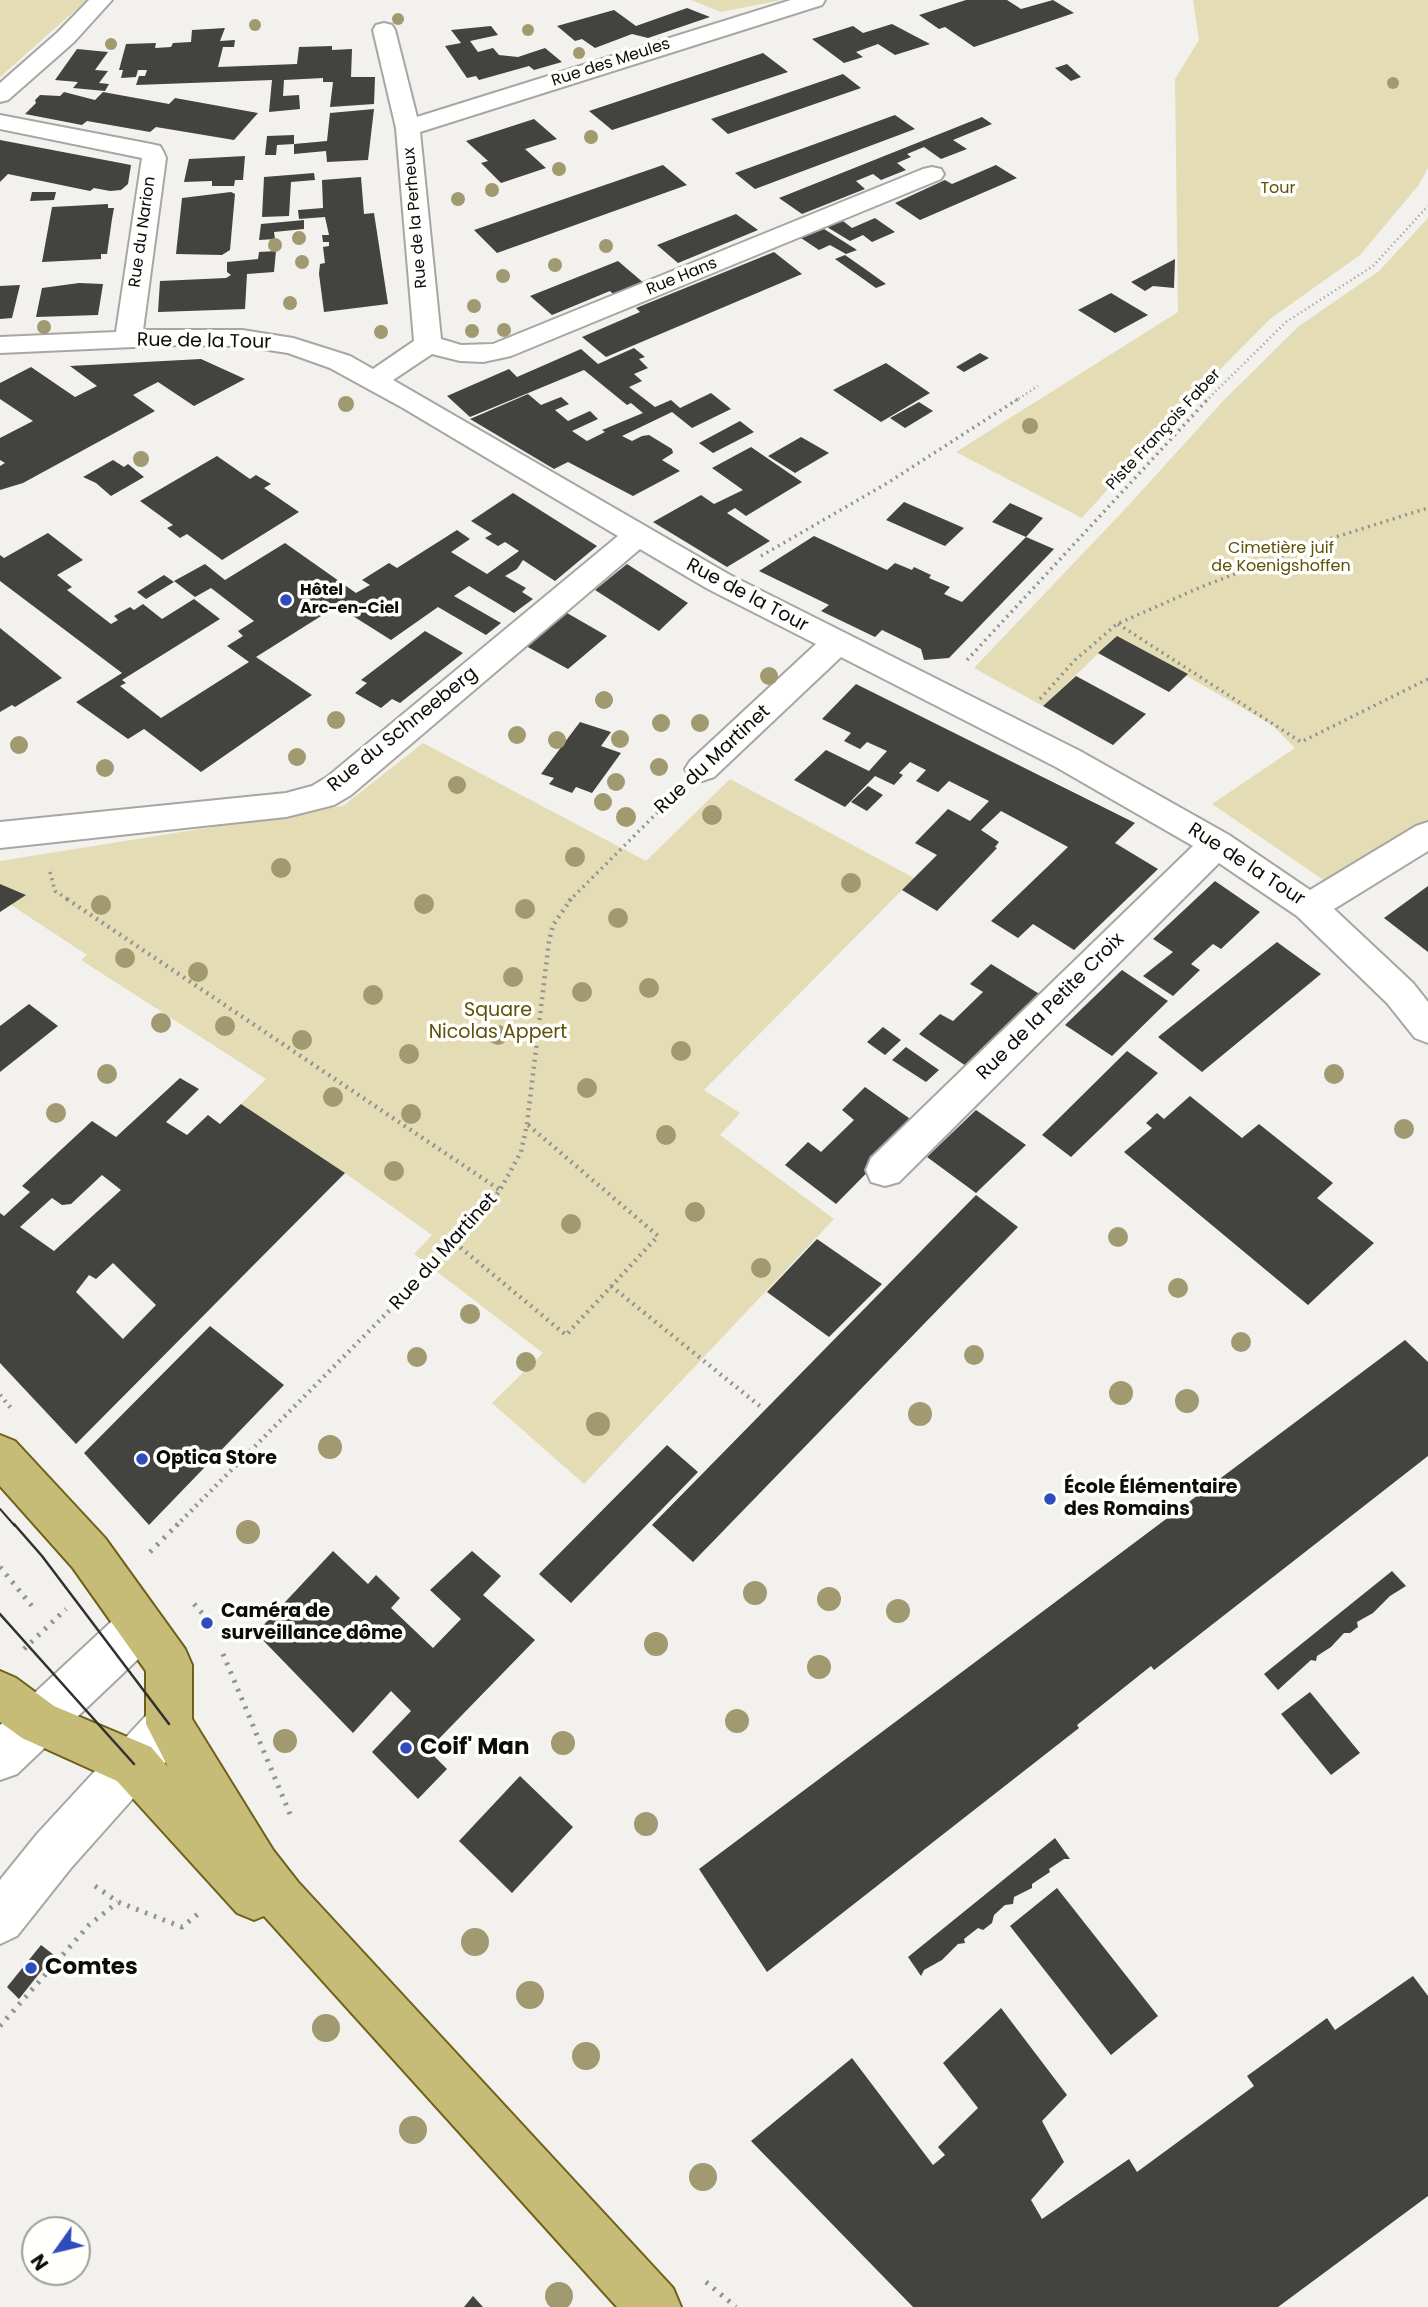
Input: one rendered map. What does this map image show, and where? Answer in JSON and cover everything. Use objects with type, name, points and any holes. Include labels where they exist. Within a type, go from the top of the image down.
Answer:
[{"type":"main road","points":[[0,1455],[89,1553],[169,1665],[169,1724],[256,1867],[281,1899],[654,2307]]},
{"type":"main road","points":[[0,1694],[37,1721],[134,1763],[630,2307]]},
{"type":"street","points":[[0,95],[66,37],[101,0]]},
{"type":"street","name":"Rue des Meules","points":[[408,128],[814,0]]},
{"type":"street","name":"Rue de la Perheux","points":[[384,30],[408,128],[428,344]]},
{"type":"street","name":"Rue du Narion","points":[[0,122],[151,151],[154,158],[128,340]]},
{"type":"street","name":"Rue Hans","points":[[428,344],[460,353],[483,354],[501,351],[932,174]]},
{"type":"street","name":"Rue de la Tour","points":[[0,345],[191,338],[272,341],[317,353],[374,380],[719,582],[1152,804],[1309,907],[1400,993],[1428,1028]]},
{"type":"street","points":[[374,380],[428,344]]},
{"type":"street","name":"Rue du Schneeberg","points":[[0,835],[286,805],[322,796],[339,786],[637,536]]},
{"type":"street","name":"Rue du Martinet","points":[[702,769],[837,643]]},
{"type":"street","points":[[1309,907],[1428,835]]},
{"type":"street","name":"Rue de la Petite Croix","points":[[885,1170],[1216,844]]},
{"type":"street","points":[[0,1757],[140,1626]]},
{"type":"street","points":[[0,1919],[54,1851],[169,1724]]},
{"type":"path","name":"Piste François Faber","points":[[937,693],[1209,398],[1286,321],[1373,266],[1428,206]]},
{"type":"path","points":[[719,582],[888,482],[1038,386]]},
{"type":"path","points":[[1011,730],[1075,660],[1117,624],[1201,587],[1307,546],[1428,508]]},
{"type":"path","points":[[1117,624],[1301,742],[1428,679]]},
{"type":"path","name":"Rue du Martinet","points":[[157,1563],[149,1554],[456,1243],[500,1190],[521,1152],[527,1124],[553,925],[563,907],[702,769]]},
{"type":"path","points":[[39,831],[55,891],[500,1190]]},
{"type":"path","points":[[456,1243],[566,1335],[658,1236],[527,1124]]},
{"type":"path","points":[[611,1286],[761,1408]]},
{"type":"path","points":[[0,1567],[32,1606]]},
{"type":"path","points":[[192,1602],[209,1621],[292,1818]]},
{"type":"path","points":[[0,2026],[89,1925],[118,1902],[97,1888]]},
{"type":"green space","points":[[0,0],[87,0],[0,77]]},
{"type":"green space","points":[[691,0],[782,0],[721,12]]},
{"type":"green space","name":"Tour","points":[[1193,0],[1428,0],[1428,168],[1418,186],[1360,255],[1270,319],[1169,421],[1082,518],[956,452],[1178,312],[1175,79],[1199,40]]},
{"type":"green space","name":"Cimetière juif de Koenigshoffen","points":[[1428,218],[1428,820],[1325,881],[1212,804],[1295,748],[1272,725],[1117,636],[1043,706],[974,668],[1223,401],[1299,326],[1379,271]]},
{"type":"green space","name":"Square Nicolas Appert","points":[[423,743],[646,861],[730,779],[914,878],[704,1090],[740,1113],[720,1135],[834,1219],[584,1484],[492,1403],[543,1353],[414,1254],[432,1235],[241,1104],[266,1079],[81,960],[87,955],[11,905],[25,894],[0,884],[0,861],[343,806]]},
{"type":"building","points":[[966,0],[1007,0],[1021,9],[1053,0],[1074,13],[974,47],[945,27],[939,29],[919,15]]},
{"type":"building","points":[[687,8],[710,17],[648,38],[632,34],[595,48],[582,39],[575,41],[557,26],[614,10],[636,26]]},
{"type":"building","points":[[892,24],[930,44],[895,55],[878,44],[856,52],[863,57],[844,63],[812,39],[853,26],[863,33]]},
{"type":"building","points":[[491,26],[498,35],[470,41],[478,52],[493,48],[499,55],[518,57],[545,48],[562,62],[534,70],[529,66],[479,80],[476,76],[467,78],[445,46],[461,43],[451,30]]},
{"type":"building","points":[[225,28],[220,41],[235,40],[234,47],[223,47],[218,67],[297,64],[299,47],[332,46],[332,50],[352,49],[351,77],[375,77],[374,104],[330,107],[333,82],[323,82],[323,78],[284,80],[283,96],[299,95],[300,109],[269,112],[272,80],[136,85],[139,76],[145,76],[147,70],[138,70],[136,77],[121,78],[123,70],[119,70],[126,44],[156,43],[155,48],[171,47],[173,43],[191,42],[192,30]]},
{"type":"building","points":[[77,49],[108,52],[95,70],[108,71],[99,83],[109,84],[105,91],[73,88],[78,82],[55,80]]},
{"type":"building","points":[[763,53],[788,72],[612,130],[589,111]]},
{"type":"building","points":[[1067,64],[1081,77],[1071,81],[1055,68]]},
{"type":"building","points":[[843,74],[861,88],[728,134],[711,119]]},
{"type":"building","points":[[64,92],[95,100],[103,92],[169,104],[175,98],[258,113],[234,140],[156,127],[150,132],[87,121],[82,125],[25,114],[40,95],[60,96]]},
{"type":"building","points":[[374,109],[368,160],[327,162],[326,151],[294,154],[294,144],[327,141],[330,113]]},
{"type":"building","points":[[895,115],[915,129],[755,189],[735,173]]},
{"type":"building","points":[[982,117],[992,124],[953,140],[967,149],[941,159],[924,147],[907,154],[911,157],[897,163],[906,170],[881,180],[873,174],[856,181],[865,189],[802,214],[779,198]]},
{"type":"building","points":[[534,119],[557,139],[525,149],[546,168],[501,183],[481,163],[488,161],[466,141]]},
{"type":"building","points":[[294,135],[294,144],[277,145],[276,155],[265,155],[267,136]]},
{"type":"building","points":[[0,140],[131,165],[128,184],[121,190],[94,188],[90,191],[8,174],[0,182]]},
{"type":"building","points":[[245,156],[243,180],[235,180],[234,186],[212,186],[212,181],[184,182],[189,159]]},
{"type":"building","points":[[663,165],[687,185],[497,253],[474,230]]},
{"type":"building","points":[[996,165],[1017,178],[920,220],[895,203],[945,180],[952,184]]},
{"type":"building","points":[[314,173],[315,180],[291,182],[289,216],[262,217],[264,177]]},
{"type":"building","points":[[361,177],[364,214],[374,213],[388,304],[324,312],[319,274],[320,264],[325,263],[323,247],[329,246],[329,242],[323,242],[322,235],[329,235],[325,217],[299,219],[298,210],[323,208],[322,180]]},
{"type":"building","points":[[32,192],[56,192],[54,200],[30,201]]},
{"type":"building","points":[[231,192],[235,194],[230,250],[222,255],[176,254],[182,198]]},
{"type":"building","points":[[108,204],[108,208],[114,208],[107,254],[101,254],[101,259],[42,262],[52,207]]},
{"type":"building","points":[[736,214],[758,230],[678,263],[657,245]]},
{"type":"building","points":[[875,218],[895,232],[872,242],[863,235],[850,241],[827,227],[843,221],[852,228]]},
{"type":"building","points":[[304,220],[304,229],[274,232],[275,239],[259,240],[261,224]]},
{"type":"building","points":[[824,229],[857,250],[846,254],[830,245],[819,250],[801,238]]},
{"type":"building","points":[[276,251],[274,272],[247,274],[245,309],[158,312],[160,281],[226,278],[231,275],[227,272],[227,262],[258,259],[259,252]]},
{"type":"building","points":[[774,252],[802,274],[606,357],[582,337],[640,312],[636,308]]},
{"type":"building","points":[[845,255],[886,284],[876,288],[835,259]]},
{"type":"building","points":[[1175,259],[1174,288],[1153,286],[1145,291],[1131,282]]},
{"type":"building","points":[[618,261],[645,284],[615,296],[610,291],[552,315],[530,296]]},
{"type":"building","points":[[79,283],[103,284],[98,315],[36,317],[42,288]]},
{"type":"building","points":[[20,285],[12,318],[0,319],[0,286]]},
{"type":"building","points":[[1111,293],[1148,315],[1115,333],[1078,310]]},
{"type":"building","points":[[634,348],[645,357],[639,359],[648,368],[634,374],[642,381],[629,387],[655,407],[671,400],[680,408],[711,393],[731,409],[692,428],[672,412],[622,436],[632,441],[649,435],[672,449],[673,453],[662,460],[680,471],[633,496],[568,462],[554,469],[470,419],[528,394],[541,405],[561,397],[569,404],[555,410],[568,421],[590,411],[598,419],[572,431],[587,441],[605,432],[602,430],[643,413],[631,403],[627,405],[584,370],[470,417],[447,396],[509,369],[517,377],[581,349],[598,364]]},
{"type":"building","points":[[980,353],[989,358],[964,372],[956,367]]},
{"type":"building","points":[[201,359],[245,379],[194,406],[158,382],[133,395],[155,411],[23,483],[0,490],[0,466],[5,463],[0,460],[0,438],[33,421],[0,399],[0,383],[31,367],[75,397],[97,386],[70,366]]},
{"type":"building","points":[[886,363],[930,393],[881,422],[833,390]]},
{"type":"building","points":[[919,402],[933,411],[905,428],[890,418]]},
{"type":"building","points":[[740,421],[754,432],[713,453],[699,443]]},
{"type":"building","points":[[801,437],[829,453],[795,473],[768,456]]},
{"type":"building","points":[[751,447],[802,482],[746,516],[735,508],[727,513],[770,541],[727,567],[653,522],[701,495],[714,504],[743,490],[712,468]]},
{"type":"building","points":[[217,456],[250,479],[256,475],[271,484],[264,488],[299,512],[222,560],[187,534],[180,538],[167,528],[173,525],[140,501]]},
{"type":"building","points":[[113,460],[124,467],[128,464],[144,477],[111,496],[96,483],[83,477]]},
{"type":"building","points":[[513,493],[597,546],[555,581],[523,560],[517,569],[505,576],[526,588],[522,592],[533,599],[514,613],[469,586],[454,596],[501,623],[486,635],[438,607],[391,640],[337,606],[256,657],[312,695],[201,772],[144,729],[128,739],[76,702],[122,673],[0,581],[0,555],[4,558],[48,533],[83,560],[57,575],[72,587],[67,590],[111,624],[118,620],[114,616],[130,607],[134,610],[143,604],[162,619],[194,599],[220,619],[122,680],[126,683],[120,686],[161,718],[249,662],[227,646],[243,636],[238,631],[254,621],[211,588],[195,597],[174,581],[205,564],[225,580],[285,543],[356,593],[370,585],[362,580],[389,563],[397,568],[457,530],[470,539],[451,552],[487,574],[519,551],[505,542],[498,546],[485,538],[492,534],[471,521]]},
{"type":"building","points":[[904,502],[964,528],[945,546],[886,520]]},
{"type":"building","points":[[1010,503],[1043,518],[1026,537],[992,522]]},
{"type":"building","points":[[814,536],[887,570],[895,563],[912,570],[914,567],[931,575],[929,578],[950,587],[944,594],[962,602],[1026,537],[1054,549],[949,658],[924,660],[921,649],[882,630],[875,637],[821,611],[829,605],[759,571]]},
{"type":"building","points":[[627,564],[688,603],[659,631],[595,590]]},
{"type":"building","points":[[164,575],[174,582],[146,599],[137,592]]},
{"type":"building","points":[[567,613],[607,636],[568,669],[526,646]]},
{"type":"building","points":[[0,628],[62,678],[15,707],[12,705],[0,712]]},
{"type":"building","points":[[425,631],[463,653],[400,703],[392,699],[381,708],[355,693],[367,683],[361,680]]},
{"type":"building","points":[[1117,636],[1188,674],[1169,692],[1098,653]]},
{"type":"building","points":[[1076,676],[1146,714],[1113,745],[1043,706]]},
{"type":"building","points":[[856,684],[1135,823],[1115,843],[1158,869],[1074,950],[1033,924],[1018,938],[991,921],[1068,847],[1001,811],[981,830],[999,842],[995,847],[997,848],[937,911],[902,890],[937,855],[915,843],[948,809],[970,821],[989,801],[949,781],[938,792],[916,781],[926,770],[910,762],[899,773],[903,775],[894,785],[875,776],[845,807],[794,780],[826,750],[869,771],[887,751],[867,742],[860,749],[844,741],[851,733],[822,719]]},
{"type":"building","points":[[580,722],[611,732],[601,746],[621,753],[592,793],[576,787],[572,793],[549,784],[554,778],[541,774]]},
{"type":"building","points":[[868,786],[883,795],[867,811],[851,802]]},
{"type":"building","points":[[1215,881],[1260,912],[1221,949],[1213,944],[1191,964],[1200,970],[1173,996],[1143,976],[1173,952],[1153,939]]},
{"type":"building","points":[[0,884],[26,895],[0,912]]},
{"type":"building","points":[[1428,886],[1428,952],[1384,918]]},
{"type":"building","points":[[1277,942],[1321,974],[1202,1072],[1158,1037]]},
{"type":"building","points":[[991,964],[1041,995],[969,1068],[919,1034],[940,1014],[953,1021],[983,992],[970,984]]},
{"type":"building","points":[[1122,970],[1168,1001],[1112,1056],[1065,1025]]},
{"type":"building","points":[[29,1004],[58,1026],[0,1072],[0,1026]]},
{"type":"building","points":[[883,1027],[901,1040],[885,1055],[867,1042]]},
{"type":"building","points":[[906,1047],[939,1070],[926,1082],[892,1060]]},
{"type":"building","points":[[1127,1051],[1158,1073],[1071,1157],[1042,1135]]},
{"type":"building","points":[[180,1078],[199,1089],[166,1122],[187,1135],[208,1115],[220,1124],[241,1104],[345,1173],[76,1444],[0,1363],[0,1213],[4,1216],[30,1192],[22,1186],[92,1121],[116,1137]],"holes":[[[102,1175],[121,1190],[54,1251],[20,1227],[52,1198],[62,1205],[71,1204]],[[113,1263],[156,1305],[123,1339],[76,1292],[89,1275],[96,1279]]]},
{"type":"building","points":[[865,1087],[916,1123],[836,1204],[785,1165],[808,1142],[821,1152],[854,1120],[842,1110]]},
{"type":"building","points":[[1190,1096],[1242,1138],[1259,1124],[1333,1183],[1317,1198],[1374,1243],[1308,1305],[1124,1152],[1152,1128],[1146,1123],[1157,1113],[1164,1119]]},
{"type":"building","points":[[976,1110],[1026,1145],[976,1193],[927,1157]]},
{"type":"building","points":[[976,1195],[1018,1227],[693,1562],[652,1525]]},
{"type":"building","points":[[817,1239],[882,1284],[829,1337],[767,1292]]},
{"type":"building","points":[[210,1326],[284,1385],[149,1525],[84,1453]]},
{"type":"building","points":[[1405,1340],[1428,1362],[1428,1456],[1154,1670],[1151,1666],[1077,1725],[1079,1728],[767,1972],[699,1869]]},
{"type":"building","points":[[667,1445],[698,1472],[571,1603],[539,1574]]},
{"type":"building","points":[[333,1551],[368,1584],[376,1575],[400,1598],[391,1608],[433,1648],[461,1619],[430,1590],[472,1551],[501,1576],[483,1595],[535,1640],[428,1750],[447,1769],[418,1799],[372,1752],[411,1711],[391,1691],[353,1733],[256,1633]]},
{"type":"building","points":[[1392,1571],[1406,1586],[1390,1596],[1373,1613],[1357,1622],[1358,1627],[1350,1633],[1344,1633],[1331,1647],[1317,1656],[1316,1661],[1311,1660],[1278,1690],[1264,1674]]},
{"type":"building","points":[[1310,1692],[1360,1753],[1331,1775],[1281,1714]]},
{"type":"building","points":[[520,1776],[573,1827],[512,1893],[459,1841]]},
{"type":"building","points":[[1055,1838],[1070,1859],[1064,1859],[1049,1869],[1050,1872],[1032,1884],[1032,1888],[1014,1897],[1013,1904],[1005,1905],[994,1915],[992,1923],[983,1930],[978,1928],[964,1939],[965,1943],[958,1944],[942,1960],[924,1970],[921,1976],[908,1957]]},
{"type":"building","points":[[1057,1888],[1158,2016],[1111,2055],[1010,1926]]},
{"type":"building","points":[[41,1945],[54,1955],[19,1999],[7,1987]]},
{"type":"building","points":[[1413,1976],[1428,1996],[1428,2196],[1278,2307],[913,2307],[751,2141],[852,2058],[933,2165],[945,2155],[938,2147],[978,2108],[943,2063],[1001,2008],[1067,2095],[1042,2121],[1064,2162],[1031,2200],[1042,2219],[1129,2159],[1137,2172],[1254,2086],[1247,2076],[1327,2018],[1335,2030]]},
{"type":"building","points":[[473,2296],[483,2307],[464,2307]]},
{"type":"tram line","points":[[0,1509],[15,1526]]},
{"type":"tram line","points":[[14,1524],[42,1556],[169,1724]]},
{"type":"tram line","points":[[0,1614],[134,1764]]},
{"type":"place","name":"Hôtel Arc-en-Ciel","points":[[286,600]]},
{"type":"place","name":"Optica Store","points":[[142,1459]]},
{"type":"place","name":"École Élémentaire des Romains","points":[[1050,1499]]},
{"type":"place","name":"Caméra de surveillance dôme","points":[[207,1623]]},
{"type":"place","name":"Coif' Man","points":[[406,1748]]},
{"type":"place","name":"Comtes","points":[[31,1968]]}]
